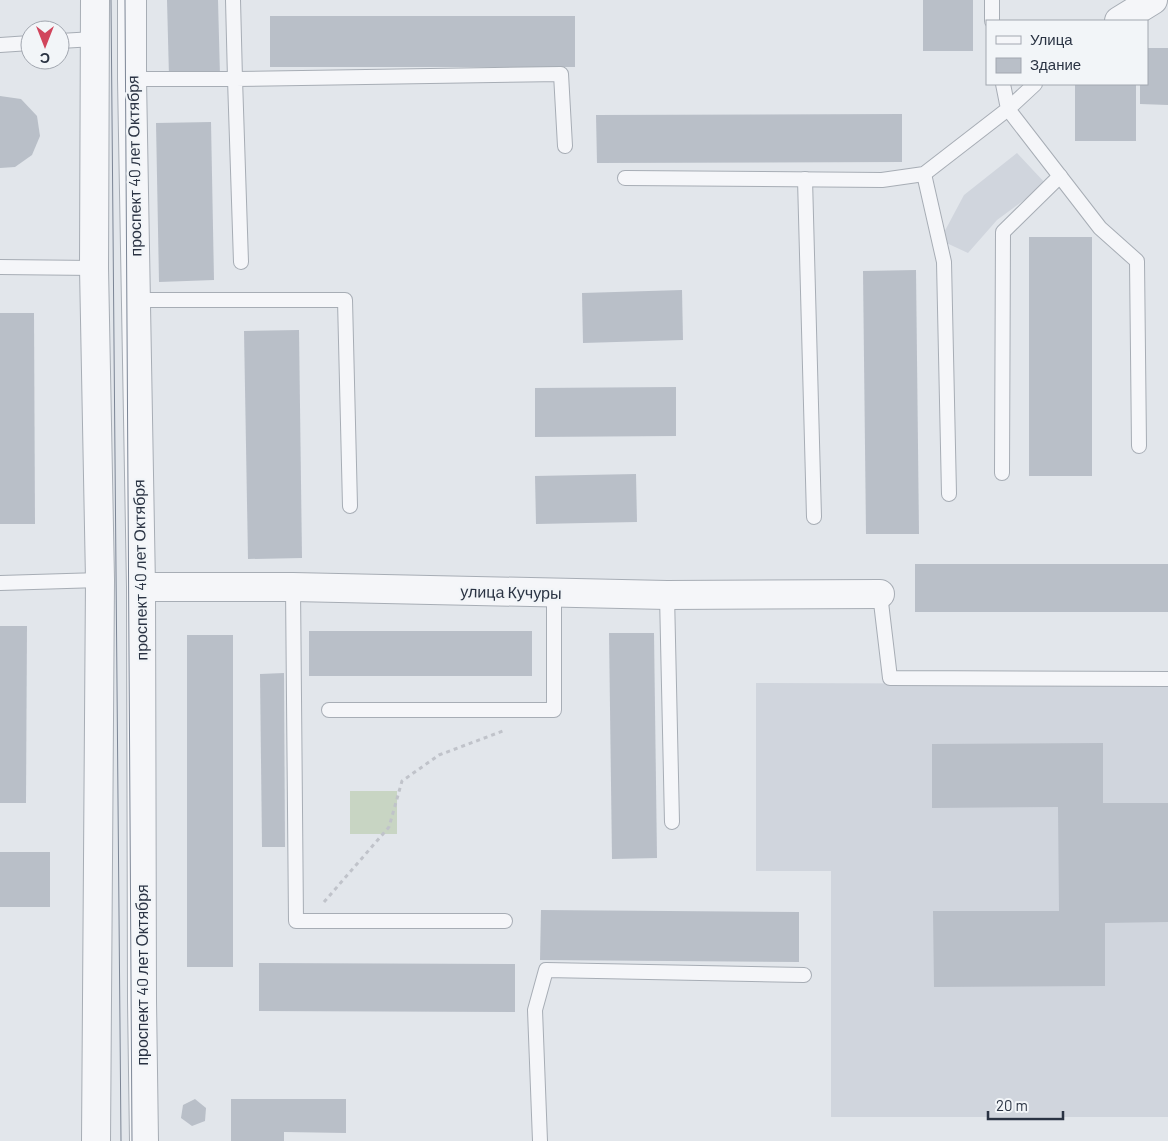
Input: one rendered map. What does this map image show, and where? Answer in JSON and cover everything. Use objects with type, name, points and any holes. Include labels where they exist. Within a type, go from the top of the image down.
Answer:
[{"type":"street","points":[[95,0],[94,268],[100,580],[96,1141]]},
{"type":"street","name":"проспект 40 лет Октября","points":[[132,0],[141,587],[144,1141]]},
{"type":"street","points":[[1121,20],[1153,0]]},
{"type":"street","name":"улица Кучуры","points":[[141,587],[293,587],[554,594],[880,594]]},
{"type":"lane","points":[[233,0],[241,262]]},
{"type":"lane","points":[[992,0],[992,20]]},
{"type":"lane","points":[[70,41],[94,39]]},
{"type":"lane","points":[[0,45],[20,44]]},
{"type":"lane","points":[[132,79],[561,74],[565,146]]},
{"type":"lane","points":[[1003,85],[1008,108],[1100,228],[1137,261],[1139,446]]},
{"type":"lane","points":[[626,178],[882,180],[924,174],[1008,108],[1034,85]]},
{"type":"lane","points":[[924,174],[944,262],[949,494]]},
{"type":"lane","points":[[1002,473],[1003,232],[1060,176]]},
{"type":"lane","points":[[805,180],[814,517]]},
{"type":"lane","points":[[0,267],[94,268]]},
{"type":"lane","points":[[136,300],[345,300],[350,506]]},
{"type":"lane","points":[[0,583],[100,580]]},
{"type":"lane","points":[[293,587],[296,921],[505,921]]},
{"type":"lane","points":[[329,710],[554,710],[554,594]]},
{"type":"lane","points":[[880,594],[890,678],[1168,679]]},
{"type":"lane","points":[[667,595],[672,822]]},
{"type":"lane","points":[[540,1141],[535,1010],[546,970],[804,975]]},
{"type":"path","points":[[307,921],[389,827],[402,781],[439,755],[506,730]]},
{"type":"shaded area","points":[[1017,153],[1046,184],[997,220],[968,253],[940,240],[964,195]]},
{"type":"shaded area","points":[[756,683],[1168,684],[1168,1117],[831,1117],[831,871],[756,871]]},
{"type":"green space","points":[[350,791],[397,791],[397,834],[350,834]]},
{"type":"building","points":[[167,0],[218,0],[220,76],[169,77]]},
{"type":"building","points":[[923,0],[973,0],[973,51],[923,51]]},
{"type":"building","points":[[270,16],[575,16],[575,67],[270,67]]},
{"type":"building","points":[[1148,48],[1168,48],[1168,105],[1140,104],[1140,85],[1148,85]]},
{"type":"building","points":[[1075,85],[1136,85],[1136,141],[1075,141]]},
{"type":"building","points":[[0,96],[21,99],[37,116],[40,136],[32,155],[15,167],[0,168]]},
{"type":"building","points":[[902,114],[902,162],[597,163],[596,115]]},
{"type":"building","points":[[211,122],[214,280],[159,282],[156,123]]},
{"type":"building","points":[[1029,237],[1092,237],[1092,476],[1029,476]]},
{"type":"building","points":[[916,270],[919,534],[866,534],[863,271]]},
{"type":"building","points":[[682,290],[683,340],[583,343],[582,293]]},
{"type":"building","points":[[0,313],[34,313],[35,524],[0,524]]},
{"type":"building","points":[[299,330],[302,558],[248,559],[244,331]]},
{"type":"building","points":[[676,387],[676,436],[535,437],[535,388]]},
{"type":"building","points":[[636,474],[637,522],[536,524],[535,476]]},
{"type":"building","points":[[915,564],[1168,564],[1168,612],[915,612]]},
{"type":"building","points":[[0,626],[27,626],[26,803],[0,803]]},
{"type":"building","points":[[309,631],[532,631],[532,676],[309,676]]},
{"type":"building","points":[[609,633],[654,633],[657,858],[612,859]]},
{"type":"building","points":[[187,635],[233,635],[233,967],[187,967]]},
{"type":"building","points":[[284,673],[285,847],[262,847],[260,674]]},
{"type":"building","points":[[1103,743],[1103,803],[1168,803],[1168,922],[1105,923],[1105,986],[934,987],[933,911],[1059,911],[1058,807],[932,808],[932,744]]},
{"type":"building","points":[[0,852],[50,852],[50,907],[0,907]]},
{"type":"building","points":[[541,910],[799,912],[799,962],[540,960]]},
{"type":"building","points":[[259,963],[515,964],[515,1012],[259,1011]]},
{"type":"building","points":[[195,1099],[206,1108],[205,1121],[192,1126],[181,1118],[183,1105]]},
{"type":"building","points":[[231,1099],[346,1099],[346,1133],[284,1132],[284,1141],[231,1141]]},
{"type":"tram line","points":[[111,0],[121,1141]]},
{"type":"tram line","points":[[125,0],[132,1141]]}]
